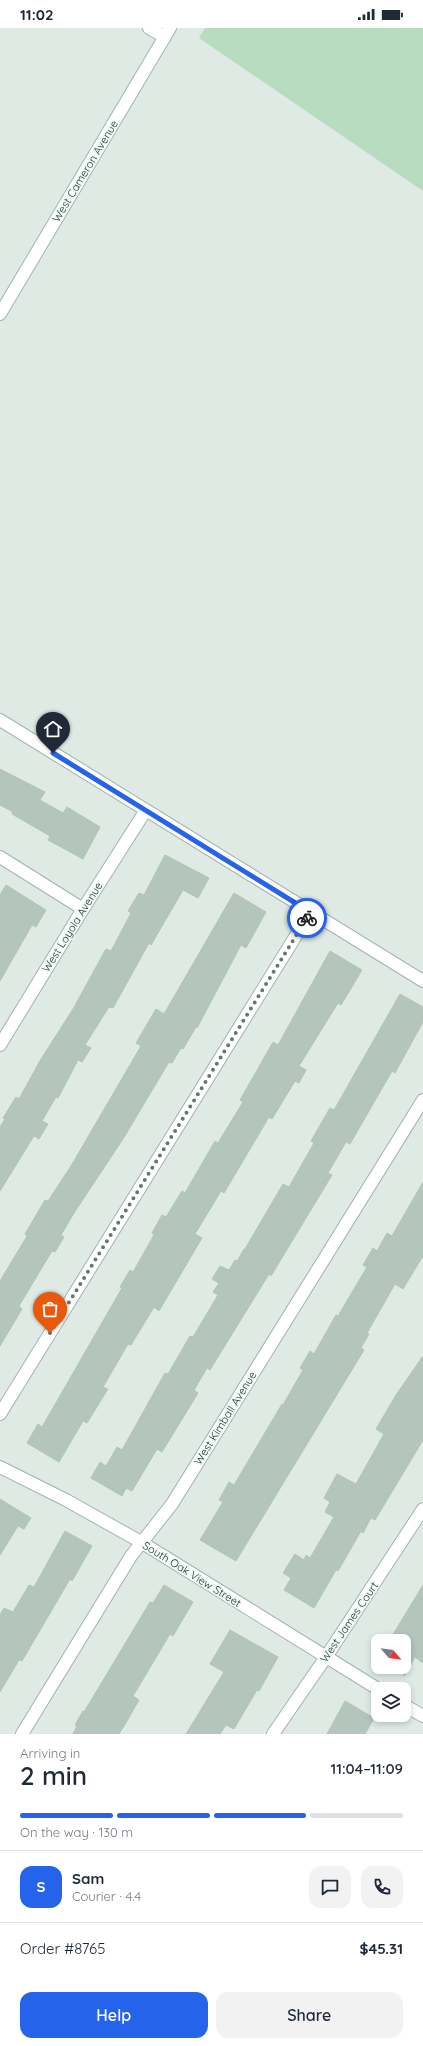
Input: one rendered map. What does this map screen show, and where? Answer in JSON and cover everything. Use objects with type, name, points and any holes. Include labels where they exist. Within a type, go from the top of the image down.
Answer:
[{"type":"street","points":[[149,28],[167,32]]},
{"type":"street","name":"West Cameron Avenue","points":[[0,314],[167,32]]},
{"type":"street","points":[[0,720],[423,981]]},
{"type":"street","name":"West Loyola Avenue","points":[[0,1045],[83,909],[146,810]]},
{"type":"street","points":[[0,857],[83,909]]},
{"type":"street","points":[[0,1414],[310,912]]},
{"type":"street","name":"West Kimball Avenue","points":[[22,1734],[141,1542],[172,1504],[423,1100]]},
{"type":"street","name":"South Oak View Street","points":[[0,1467],[66,1500],[141,1542],[371,1685]]},
{"type":"street","name":"West James Court","points":[[273,1734],[326,1657],[423,1509]]},
{"type":"street","points":[[411,1709],[423,1716]]},
{"type":"green space","points":[[205,28],[423,28],[423,191],[199,38]]},
{"type":"building","points":[[0,769],[45,792],[40,800],[63,813],[67,807],[100,827],[83,859],[48,840],[50,836],[12,814],[13,812],[0,805]]},
{"type":"building","points":[[165,855],[209,878],[198,898],[183,890],[151,945],[149,943],[113,1008],[109,1007],[85,1045],[91,1048],[82,1062],[78,1060],[58,1098],[56,1097],[42,1121],[48,1124],[39,1139],[34,1136],[0,1191],[0,1127],[5,1119],[3,1118],[16,1097],[19,1099],[41,1059],[73,1009],[106,949],[111,951],[131,913],[128,911],[139,893],[144,895]]},
{"type":"building","points":[[6,885],[46,910],[36,927],[32,925],[0,981],[0,895]]},
{"type":"building","points":[[234,893],[266,912],[246,948],[241,945],[197,1028],[196,1027],[183,1049],[181,1048],[172,1063],[169,1062],[123,1139],[74,1213],[61,1235],[64,1237],[55,1252],[52,1251],[19,1306],[22,1309],[0,1346],[0,1281],[27,1236],[25,1234],[45,1200],[48,1201],[71,1166],[141,1046],[136,1043],[156,1009],[164,1014]]},
{"type":"building","points":[[330,951],[362,970],[341,1005],[338,1003],[299,1066],[306,1070],[299,1083],[295,1081],[272,1119],[269,1117],[224,1193],[221,1191],[195,1234],[202,1238],[159,1311],[154,1307],[131,1345],[128,1344],[103,1387],[108,1389],[87,1423],[83,1421],[59,1462],[27,1443],[38,1424],[42,1427],[122,1288],[120,1287],[130,1270],[133,1272],[154,1235],[152,1233],[162,1215],[166,1217],[182,1191],[185,1193],[215,1141],[218,1143],[243,1102],[240,1100],[273,1042],[278,1045]]},
{"type":"building","points":[[400,994],[423,1007],[423,1022],[395,1073],[392,1071],[350,1144],[346,1142],[328,1173],[332,1175],[271,1276],[269,1274],[210,1370],[207,1368],[194,1390],[198,1393],[162,1452],[157,1449],[132,1491],[126,1488],[122,1496],[91,1478],[100,1462],[106,1466],[117,1447],[122,1450],[165,1373],[168,1374],[190,1336],[193,1337],[218,1295],[213,1292],[219,1283],[212,1279],[220,1266],[229,1270],[235,1260],[237,1261],[283,1184],[289,1187],[314,1143],[311,1141],[330,1108],[334,1110]]},
{"type":"building","points":[[423,1182],[423,1256],[403,1289],[395,1284],[367,1333],[369,1334],[361,1348],[364,1350],[236,1561],[200,1540],[223,1502],[219,1500],[229,1482],[234,1485],[282,1404],[283,1405],[303,1370],[300,1368],[310,1351],[314,1354],[336,1315],[338,1316],[367,1267],[363,1265],[373,1248],[377,1251],[387,1233],[392,1236]]},
{"type":"building","points":[[423,1356],[423,1440],[375,1520],[371,1518],[363,1533],[361,1531],[338,1571],[336,1570],[314,1608],[284,1590],[291,1578],[283,1573],[295,1554],[304,1560],[306,1555],[310,1558],[334,1517],[325,1512],[330,1502],[324,1498],[337,1474],[356,1484],[384,1434],[376,1429],[396,1395]]},
{"type":"building","points":[[0,1499],[31,1518],[24,1529],[18,1526],[0,1555]]},
{"type":"building","points":[[65,1531],[92,1546],[72,1581],[70,1579],[22,1661],[19,1660],[0,1692],[0,1615],[4,1608],[13,1612],[29,1585],[34,1587]]},
{"type":"building","points":[[164,1585],[193,1602],[173,1636],[170,1634],[133,1696],[139,1700],[127,1721],[119,1734],[73,1734],[77,1726],[75,1725],[83,1711],[84,1712],[150,1602],[153,1603]]},
{"type":"building","points":[[423,1585],[423,1663],[415,1657],[411,1664],[411,1634],[393,1634]]},
{"type":"building","points":[[230,1630],[278,1657],[259,1691],[257,1690],[234,1729],[226,1725],[220,1734],[186,1734],[224,1672],[210,1664]]},
{"type":"building","points":[[345,1701],[371,1716],[372,1722],[365,1734],[327,1734]]},
{"type":"way so far","points":[[50,1333],[307,918]]},
{"type":"route","points":[[53,753],[310,912],[307,918]]}]
